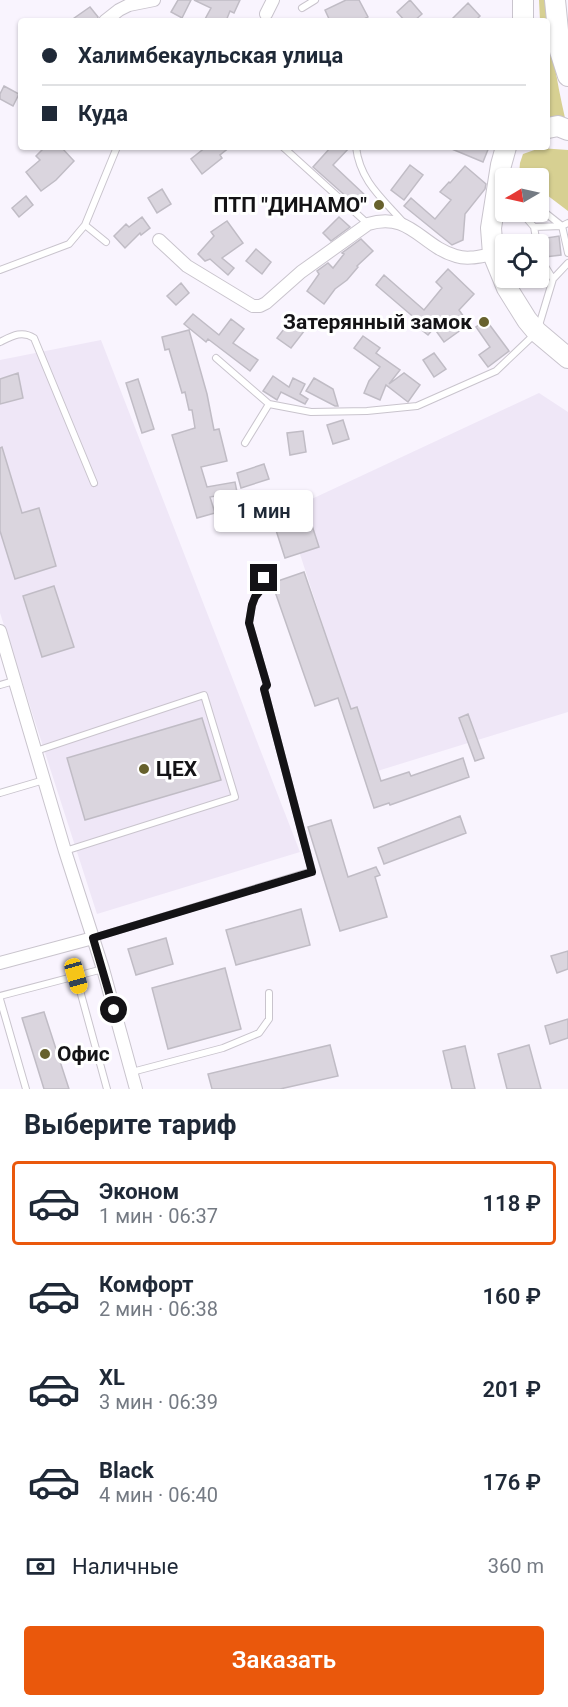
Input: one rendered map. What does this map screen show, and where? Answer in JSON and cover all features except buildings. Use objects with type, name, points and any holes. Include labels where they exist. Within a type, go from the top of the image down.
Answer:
[{"type":"main road","points":[[523,0],[523,18]]},
{"type":"main road","points":[[555,0],[560,51],[568,76]]},
{"type":"main road","points":[[550,128],[558,126],[568,130]]},
{"type":"main road","points":[[505,168],[508,150]]},
{"type":"main road","points":[[495,217],[491,233],[493,254],[507,288],[537,332],[566,354]]},
{"type":"street","points":[[109,18],[129,5],[154,0]]},
{"type":"street","points":[[266,14],[273,0]]},
{"type":"street","points":[[159,240],[187,267],[253,306],[266,303],[301,272],[368,224],[376,221],[406,225],[444,252],[458,257],[474,258],[493,254]]},
{"type":"street","points":[[0,631],[65,851],[103,969],[136,1089]]},
{"type":"street","points":[[0,963],[93,938]]},
{"type":"lane","points":[[302,8],[315,0]]},
{"type":"lane","points":[[0,270],[69,244],[85,225],[116,150]]},
{"type":"lane","points":[[287,150],[368,224]]},
{"type":"lane","points":[[357,150],[362,173],[406,225]]},
{"type":"lane","points":[[549,214],[565,225]]},
{"type":"lane","points":[[530,222],[534,227],[535,234]]},
{"type":"lane","points":[[85,225],[106,242]]},
{"type":"lane","points":[[534,227],[565,225]]},
{"type":"lane","points":[[565,225],[568,253]]},
{"type":"lane","points":[[216,358],[269,404],[311,412],[368,411],[417,406],[496,371],[537,332],[553,279],[568,263]]},
{"type":"lane","points":[[549,273],[553,279]]},
{"type":"lane","points":[[0,342],[20,333],[34,338],[94,483]]},
{"type":"lane","points":[[245,443],[269,404]]},
{"type":"lane","points":[[93,938],[312,872],[264,689],[267,685],[249,623],[252,605],[262,588],[264,578]]},
{"type":"lane","points":[[0,685],[15,681]]},
{"type":"lane","points":[[36,752],[204,695],[235,797],[65,851]]},
{"type":"lane","points":[[0,793],[45,780]]},
{"type":"lane","points":[[26,1089],[0,997],[103,969]]},
{"type":"lane","points":[[76,976],[107,1089]]},
{"type":"lane","points":[[131,1072],[223,1048],[259,1032],[269,1019],[269,993]]},
{"type":"shaded area","points":[[539,0],[547,0],[549,18],[540,18]]},
{"type":"shaded area","points":[[550,30],[559,89],[565,118],[550,118]]},
{"type":"shaded area","points":[[534,150],[568,150],[568,211],[549,197],[549,168],[520,168],[523,154]]},
{"type":"shaded area","points":[[101,340],[300,852],[97,914],[0,613],[0,360]]},
{"type":"shaded area","points":[[539,393],[568,412],[568,712],[371,773],[286,511]]},
{"type":"place","name":"ПТП \"ДИНАМО\"","points":[[379,205]]},
{"type":"place","name":"Затерянный замок","points":[[484,322]]},
{"type":"place","name":"ЦЕХ","points":[[144,769]]},
{"type":"place","name":"Офис","points":[[45,1054]]},
{"type":"route","points":[[114,1010],[93,938],[312,872],[264,689],[267,685],[249,623],[252,605],[262,588],[264,578]]}]
